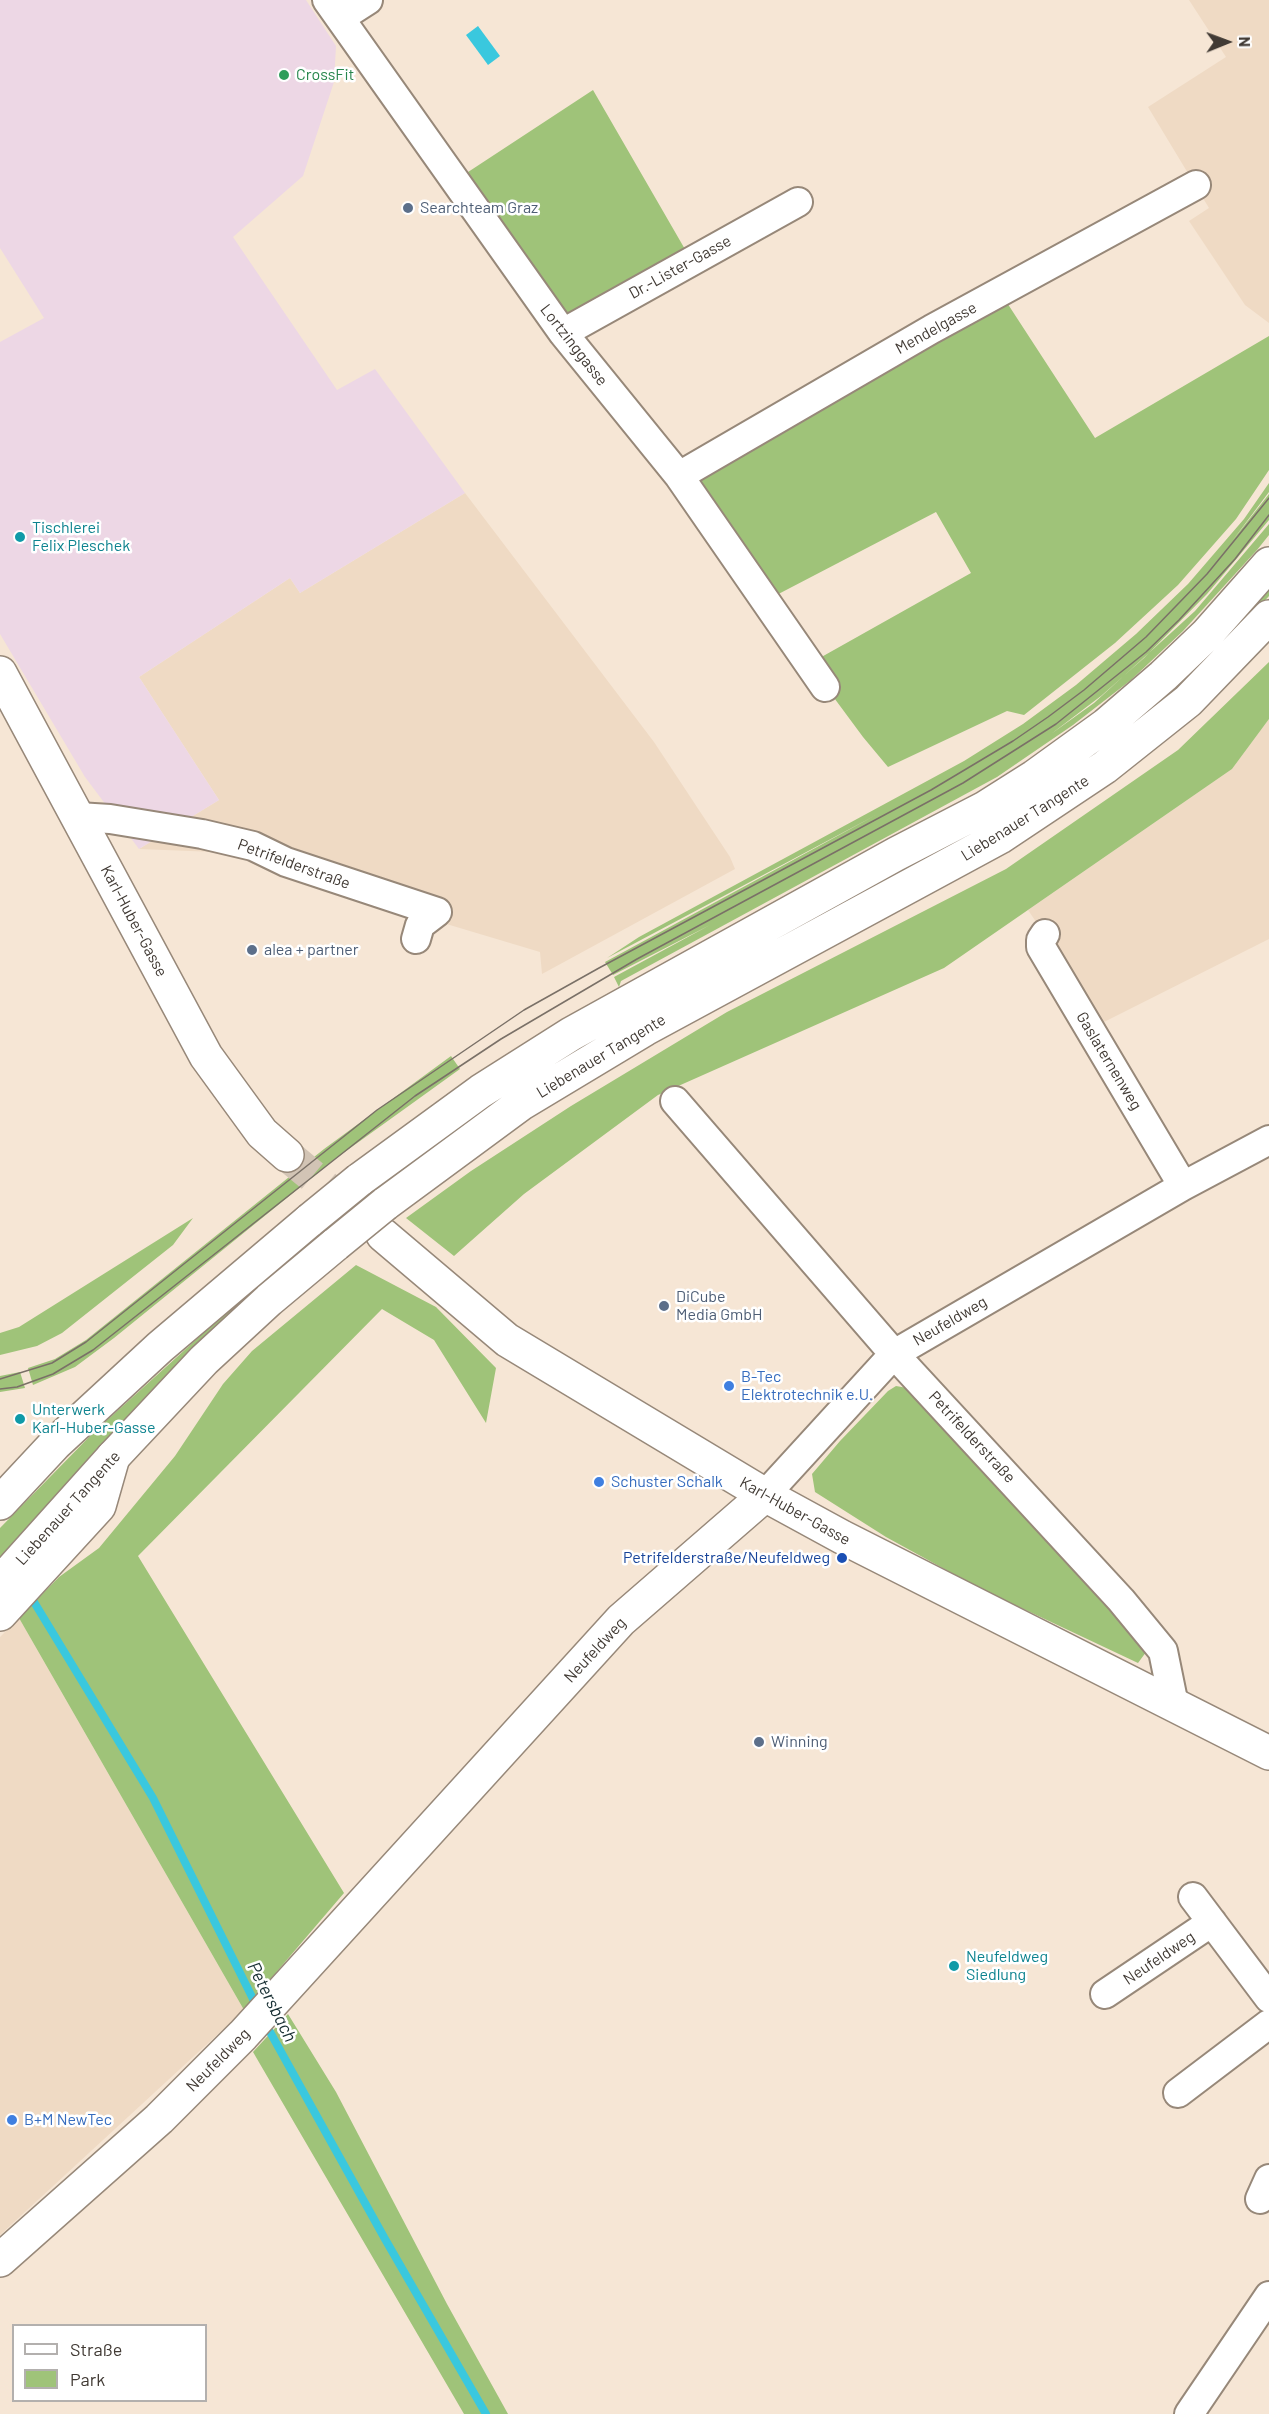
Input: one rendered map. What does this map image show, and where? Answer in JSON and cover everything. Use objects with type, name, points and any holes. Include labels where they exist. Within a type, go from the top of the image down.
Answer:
[{"type":"main road","name":"Liebenauer Tangente","points":[[0,1503],[11,1483],[160,1347],[359,1180],[481,1091],[571,1034],[896,854],[985,808],[1034,777],[1106,725],[1163,676],[1207,634],[1269,564]]},
{"type":"main road","name":"Liebenauer Tangente","points":[[0,1583],[204,1360],[269,1300],[336,1244],[384,1219],[522,1102],[645,1029],[1000,837],[1105,767],[1188,701],[1269,617]]},
{"type":"main road","name":"Karl-Huber-Gasse","points":[[4,686],[78,817],[206,1056],[262,1133],[287,1155]]},
{"type":"main road","name":"Karl-Huber-Gasse","points":[[384,1219],[507,1340],[765,1495],[842,1537],[1174,1705]]},
{"type":"main road","points":[[0,1614],[99,1506],[113,1457]]},
{"type":"main road","name":"Neufeldweg","points":[[0,2259],[159,2119],[243,2036],[621,1620],[765,1495]]},
{"type":"main road","points":[[1174,1705],[1269,1753]]},
{"type":"street","points":[[334,9],[368,0]]},
{"type":"street","name":"Lortzinggasse","points":[[334,9],[563,333],[679,476],[825,687]]},
{"type":"street","name":"Mendelgasse","points":[[679,476],[932,329],[1196,185]]},
{"type":"street","name":"Dr.-Lister-Gasse","points":[[563,333],[798,202]]},
{"type":"street","name":"Petrifelderstraße","points":[[78,817],[110,819],[202,834],[254,846],[286,862],[437,912],[420,925],[416,939]]},
{"type":"street","name":"Gaslaternenweg","points":[[1045,934],[1041,940],[1041,947],[1183,1186]]},
{"type":"street","name":"Petrifelderstraße","points":[[675,1101],[894,1354],[1068,1540],[1163,1651],[1174,1705]]},
{"type":"street","name":"Neufeldweg","points":[[765,1495],[894,1354],[1183,1186],[1269,1140]]},
{"type":"street","points":[[1193,1897],[1269,1998]]},
{"type":"street","name":"Neufeldweg","points":[[1105,1994],[1212,1922]]},
{"type":"street","points":[[1178,2093],[1269,2024]]},
{"type":"street","points":[[1189,2414],[1269,2296]]},
{"type":"shaded area","points":[[0,0],[306,0],[336,46],[334,82],[303,176],[233,237],[337,390],[375,369],[465,493],[300,593],[290,578],[139,677],[219,800],[139,849],[85,777],[0,634],[0,342],[44,318],[0,248]]},
{"type":"shaded area","points":[[1189,0],[1269,0],[1269,323],[1245,305],[1189,221],[1209,208],[1148,107],[1226,57]]},
{"type":"shaded area","points":[[465,493],[654,742],[730,857],[735,869],[542,974],[540,952],[363,899],[241,853],[139,849],[219,800],[139,677],[290,578],[300,593]]},
{"type":"shaded area","points":[[1269,719],[1269,939],[1104,1022],[1028,910],[1232,769]]},
{"type":"shaded area","points":[[19,1618],[244,2010],[0,2235],[0,1637]]},
{"type":"green space","points":[[593,90],[686,251],[581,314],[561,317],[462,176]]},
{"type":"green space","points":[[1000,292],[1095,438],[1269,336],[1269,470],[1236,519],[1178,585],[1115,643],[1024,715],[1007,711],[888,767],[809,664],[971,573],[936,512],[765,601],[679,476]]},
{"type":"green space","points":[[1269,483],[1269,492],[1232,541],[1269,494],[1269,520],[1207,594],[1149,653],[1195,611],[1269,524],[1269,535],[1257,550],[1183,631],[1131,680],[1073,725],[997,777],[621,981],[619,987],[614,977],[710,925],[613,975],[605,962],[876,815],[607,958],[639,937],[964,761],[1023,724],[1076,685],[1136,634],[1188,584],[1244,519]],"holes":[[[1124,676],[1094,703],[1051,734],[1101,696]]]},
{"type":"green space","points":[[1269,587],[1269,596],[1215,655],[1155,712],[1108,748],[991,826],[503,1100],[0,1566],[0,1528],[94,1432],[271,1272],[401,1162],[560,1054],[884,877]]},
{"type":"green space","points":[[1269,662],[1269,719],[1232,769],[944,968],[658,1095],[524,1194],[454,1256],[406,1218],[471,1171],[571,1106],[727,1012],[1006,869],[1178,750]]},
{"type":"green space","points":[[451,1056],[460,1069],[335,1159],[75,1367],[33,1385],[28,1368],[55,1359],[86,1340],[324,1149]]},
{"type":"green space","points":[[193,1218],[173,1245],[62,1333],[37,1346],[0,1355],[0,1333],[19,1327]]},
{"type":"green space","points":[[356,1265],[436,1307],[496,1368],[486,1423],[434,1340],[382,1309],[138,1556],[344,1893],[244,2010],[19,1618],[59,1577],[99,1548],[175,1456],[223,1384],[252,1351]]},
{"type":"green space","points":[[20,1372],[25,1388],[0,1392],[0,1376]]},
{"type":"green space","points":[[896,1386],[913,1389],[1152,1644],[1138,1663],[979,1588],[886,1537],[815,1492],[812,1474],[840,1441],[888,1391]]},
{"type":"green space","points":[[288,2014],[336,2092],[447,2304],[508,2414],[464,2414],[253,2052]]},
{"type":"water","points":[[478,26],[500,56],[488,65],[466,35]]},
{"type":"waterway","name":"Petersbach","points":[[34,1602],[153,1798],[257,2007]]},
{"type":"waterway","name":"Petersbach","points":[[265,2023],[385,2239],[486,2414]]},
{"type":"tunnel","points":[[287,1155],[383,1235]]},
{"type":"tram line","points":[[0,1379],[52,1363],[86,1342],[377,1110],[524,1010],[931,790],[1013,741],[1048,717],[1084,690],[1146,637],[1207,574],[1269,498]]},
{"type":"tram line","points":[[0,1389],[17,1387],[53,1374],[93,1350],[415,1096],[501,1039],[637,959],[963,783],[1056,724],[1146,652],[1179,620],[1235,559],[1269,515]]},
{"type":"place","name":"CrossFit","points":[[284,75]]},
{"type":"place","name":"Searchteam Graz","points":[[408,208]]},
{"type":"place","name":"Tischlerei Felix Pleschek","points":[[20,537]]},
{"type":"place","name":"alea + partner","points":[[252,950]]},
{"type":"place","name":"DiCube Media GmbH","points":[[664,1306]]},
{"type":"place","name":"B-Tec Elektrotechnik e.U.","points":[[729,1386]]},
{"type":"place","name":"Unterwerk Karl-Huber-Gasse","points":[[20,1419]]},
{"type":"place","name":"Schuster Schalk","points":[[599,1482]]},
{"type":"place","name":"Petrifelderstraße/Neufeldweg","points":[[842,1558]]},
{"type":"place","name":"Winning","points":[[759,1742]]},
{"type":"place","name":"Neufeldweg Siedlung","points":[[954,1966]]},
{"type":"place","name":"B+M NewTec","points":[[12,2120]]}]
